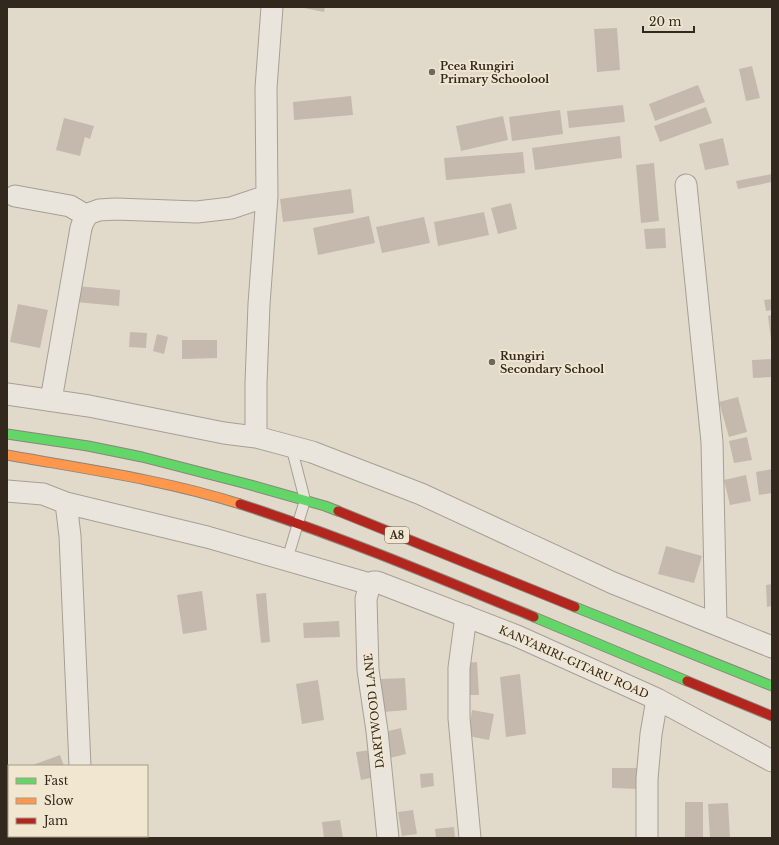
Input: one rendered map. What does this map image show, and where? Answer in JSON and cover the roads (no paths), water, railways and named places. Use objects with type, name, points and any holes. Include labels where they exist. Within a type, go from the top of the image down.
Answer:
[{"type":"highway","name":"A8","points":[[7,434],[114,451],[255,485],[305,500],[340,512],[772,686]]},
{"type":"highway","name":"A8","points":[[7,455],[125,476],[209,494],[298,524],[452,583],[769,717]]},
{"type":"street","points":[[256,437],[256,383],[259,312],[267,196],[266,88],[272,7]]},
{"type":"street","points":[[686,185],[712,442],[716,624]]},
{"type":"street","points":[[15,196],[65,205],[87,216]]},
{"type":"street","points":[[51,400],[81,228],[90,213],[100,210],[116,209],[197,212],[231,208],[267,196]]},
{"type":"street","points":[[7,394],[89,406],[224,433],[256,437],[312,452],[421,494],[613,583],[772,647]]},
{"type":"street","name":"KANYARIRI-GITARU ROAD","points":[[7,490],[43,494],[66,503],[207,537],[370,584],[377,582],[517,636],[657,699],[772,761]]},
{"type":"street","points":[[66,503],[70,536],[80,765]]},
{"type":"street","name":"DARTWOOD LANE","points":[[370,584],[366,599],[368,670],[377,731],[381,783],[388,838]]},
{"type":"street","points":[[466,616],[460,668],[459,718],[470,838]]},
{"type":"street","points":[[646,838],[647,779],[651,734],[657,699]]},
{"type":"street","points":[[748,748],[772,750]]},
{"type":"lane","points":[[287,560],[305,500],[291,446]]},
{"type":"place","name":"Pcea Rungiri Primary Schoolool","points":[[432,72]]},
{"type":"place","name":"Rungiri Secondary School","points":[[492,362]]}]
